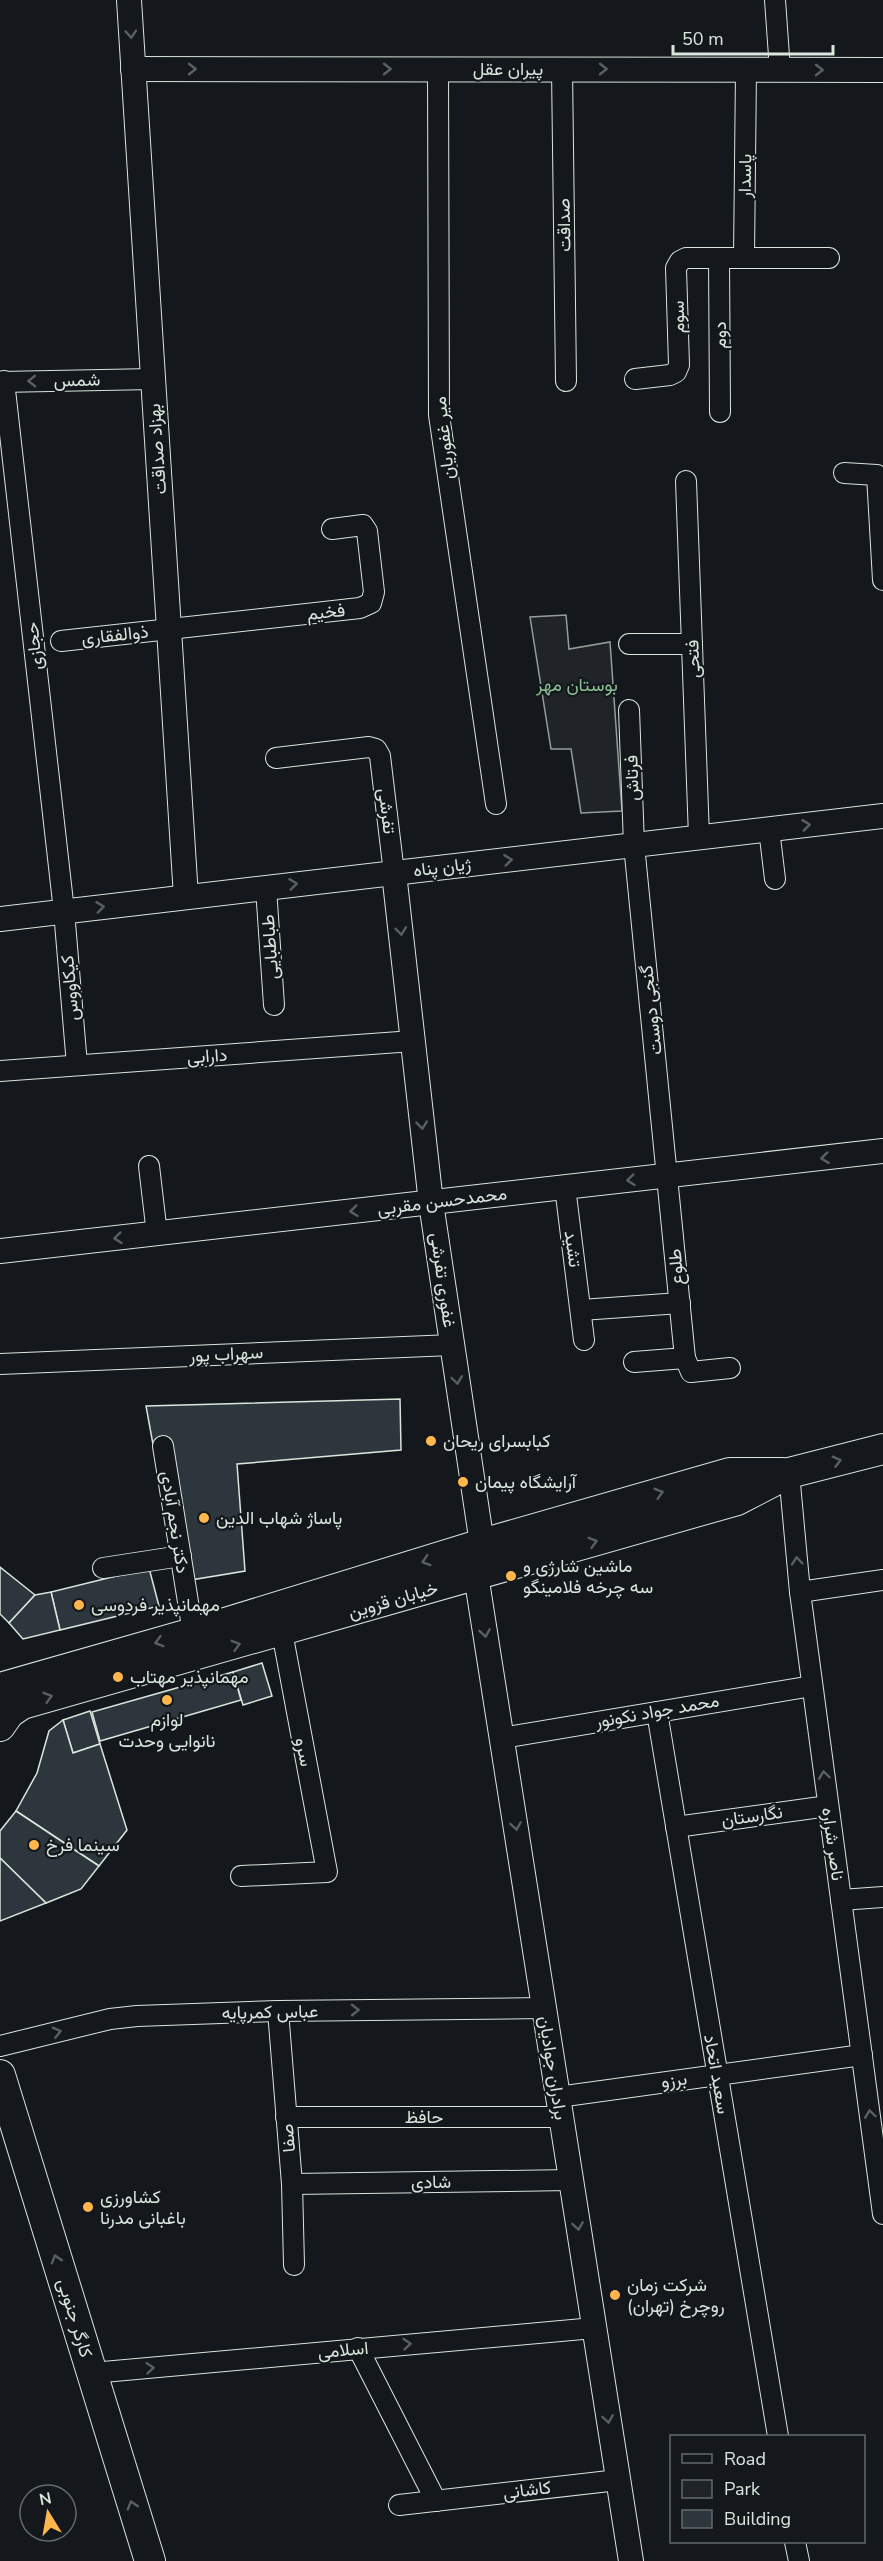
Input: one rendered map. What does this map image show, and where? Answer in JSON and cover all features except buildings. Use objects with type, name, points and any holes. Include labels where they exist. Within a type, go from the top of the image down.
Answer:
[{"type":"main road","name":"خیابان قزوین","points":[[0,1726],[9,1713],[22,1704],[282,1632],[737,1500],[789,1473],[883,1449]]},
{"type":"main road","name":"خیابان قزوین","points":[[0,1688],[193,1633],[482,1544],[730,1473],[789,1473]]},
{"type":"main road","name":"کارگر جنوبی","points":[[0,2075],[150,2561]]},
{"type":"street","name":"بهزاد صداقت","points":[[129,0],[186,897]]},
{"type":"street","points":[[775,0],[780,70]]},
{"type":"street","name":"پیران عقل","points":[[133,69],[883,70]]},
{"type":"street","name":"میر غفوریان","points":[[438,69],[439,415],[496,804]]},
{"type":"street","name":"صداقت","points":[[562,69],[566,381]]},
{"type":"street","name":"پاسدار","points":[[744,258],[746,70]]},
{"type":"street","name":"سوم","points":[[635,378],[670,375],[676,372],[678,354],[676,268],[680,261],[686,258],[719,258]]},
{"type":"street","points":[[719,258],[830,258]]},
{"type":"street","name":"دوم","points":[[719,258],[720,412]]},
{"type":"street","name":"شمس","points":[[2,382],[153,379]]},
{"type":"street","name":"حجازی","points":[[2,382],[7,465],[63,911]]},
{"type":"street","points":[[844,473],[877,475],[883,579]]},
{"type":"street","name":"فتحی","points":[[686,482],[699,837]]},
{"type":"street","name":"فخیم","points":[[169,630],[360,608],[371,603],[374,592],[367,531],[363,525],[356,524],[332,529]]},
{"type":"street","name":"ذوالفقاری","points":[[61,641],[169,630]]},
{"type":"street","points":[[629,644],[692,644]]},
{"type":"street","name":"فرتاش","points":[[629,710],[634,845]]},
{"type":"street","name":"تفرشی","points":[[276,758],[369,747],[376,749],[380,756],[394,873]]},
{"type":"street","name":"ژیان پناه","points":[[0,919],[883,816]]},
{"type":"street","points":[[769,829],[775,879]]},
{"type":"street","name":"گنجی دوست","points":[[634,845],[668,1176]]},
{"type":"street","name":"غفوری تفرشی","points":[[394,873],[431,1203],[482,1544]]},
{"type":"street","name":"طباطبایی","points":[[266,888],[274,1005]]},
{"type":"street","name":"کیکاووس","points":[[63,911],[76,1065]]},
{"type":"street","name":"دارابی","points":[[0,1071],[413,1041]]},
{"type":"street","name":"محمدحسن مقربی","points":[[0,1251],[883,1151]]},
{"type":"street","points":[[149,1166],[157,1234]]},
{"type":"street","name":"طلوع","points":[[668,1176],[684,1358]]},
{"type":"street","name":"تشید","points":[[565,1187],[585,1340]]},
{"type":"street","points":[[581,1310],[680,1302]]},
{"type":"street","name":"سهراب پور","points":[[0,1364],[452,1345]]},
{"type":"street","points":[[634,1362],[684,1358],[691,1372],[730,1368]]},
{"type":"street","name":"دکتر نجم آبادی","points":[[163,1446],[193,1633]]},
{"type":"street","name":"ناصر شراره","points":[[789,1473],[800,1592],[883,2214]]},
{"type":"street","points":[[103,1568],[181,1556]]},
{"type":"street","name":"برادران جوادیان","points":[[476,1575],[631,2561]]},
{"type":"street","points":[[800,1592],[883,1580]]},
{"type":"street","name":"سرو","points":[[241,1876],[327,1872],[282,1632]]},
{"type":"street","name":"محمد جواد نکونور","points":[[502,1738],[813,1686]]},
{"type":"street","name":"سعید اتحاد","points":[[657,1712],[778,2435]]},
{"type":"street","name":"نگارستان","points":[[676,1827],[828,1806]]},
{"type":"street","points":[[841,1900],[883,1897]]},
{"type":"street","name":"عباس کمرپایه","points":[[0,2046],[110,2019],[278,2011],[544,2008]]},
{"type":"street","name":"صفا","points":[[278,2011],[292,2184],[294,2265]]},
{"type":"street","name":"برزو","points":[[560,2107],[717,2074],[862,2055]]},
{"type":"street","name":"حافظ","points":[[286,2118],[560,2107]]},
{"type":"street","name":"شادی","points":[[292,2184],[571,2180]]},
{"type":"street","name":"اسلامی","points":[[92,2373],[594,2328]]},
{"type":"street","points":[[358,2348],[436,2501]]},
{"type":"street","name":"کاشانی","points":[[399,2505],[618,2480]]},
{"type":"street","points":[[795,2543],[799,2561]]},
{"type":"green space","name":"بوستان مهر","points":[[566,615],[569,649],[610,642],[622,811],[581,813],[571,749],[551,749],[530,617]]},
{"type":"place","name":"کبابسرای ریحان","points":[[431,1441]]},
{"type":"place","name":"آرایشگاه پیمان","points":[[463,1482]]},
{"type":"place","name":"پاساژ شهاب الدین","points":[[204,1518]]},
{"type":"place","name":"ماشین شارژی و سه چرخه فلامینگو","points":[[511,1576]]},
{"type":"place","name":"مهمانپذیر فردوسی","points":[[79,1605]]},
{"type":"place","name":"مهمانپذیر مهتاب","points":[[118,1677]]},
{"type":"place","name":"لوازم نانوایی وحدت","points":[[167,1700]]},
{"type":"place","name":"سینما فرخ","points":[[34,1845]]},
{"type":"place","name":"کشاورزی باغبانی مدرنا","points":[[88,2207]]},
{"type":"place","name":"شرکت زمان روچرخ (تهران)","points":[[615,2295]]}]
